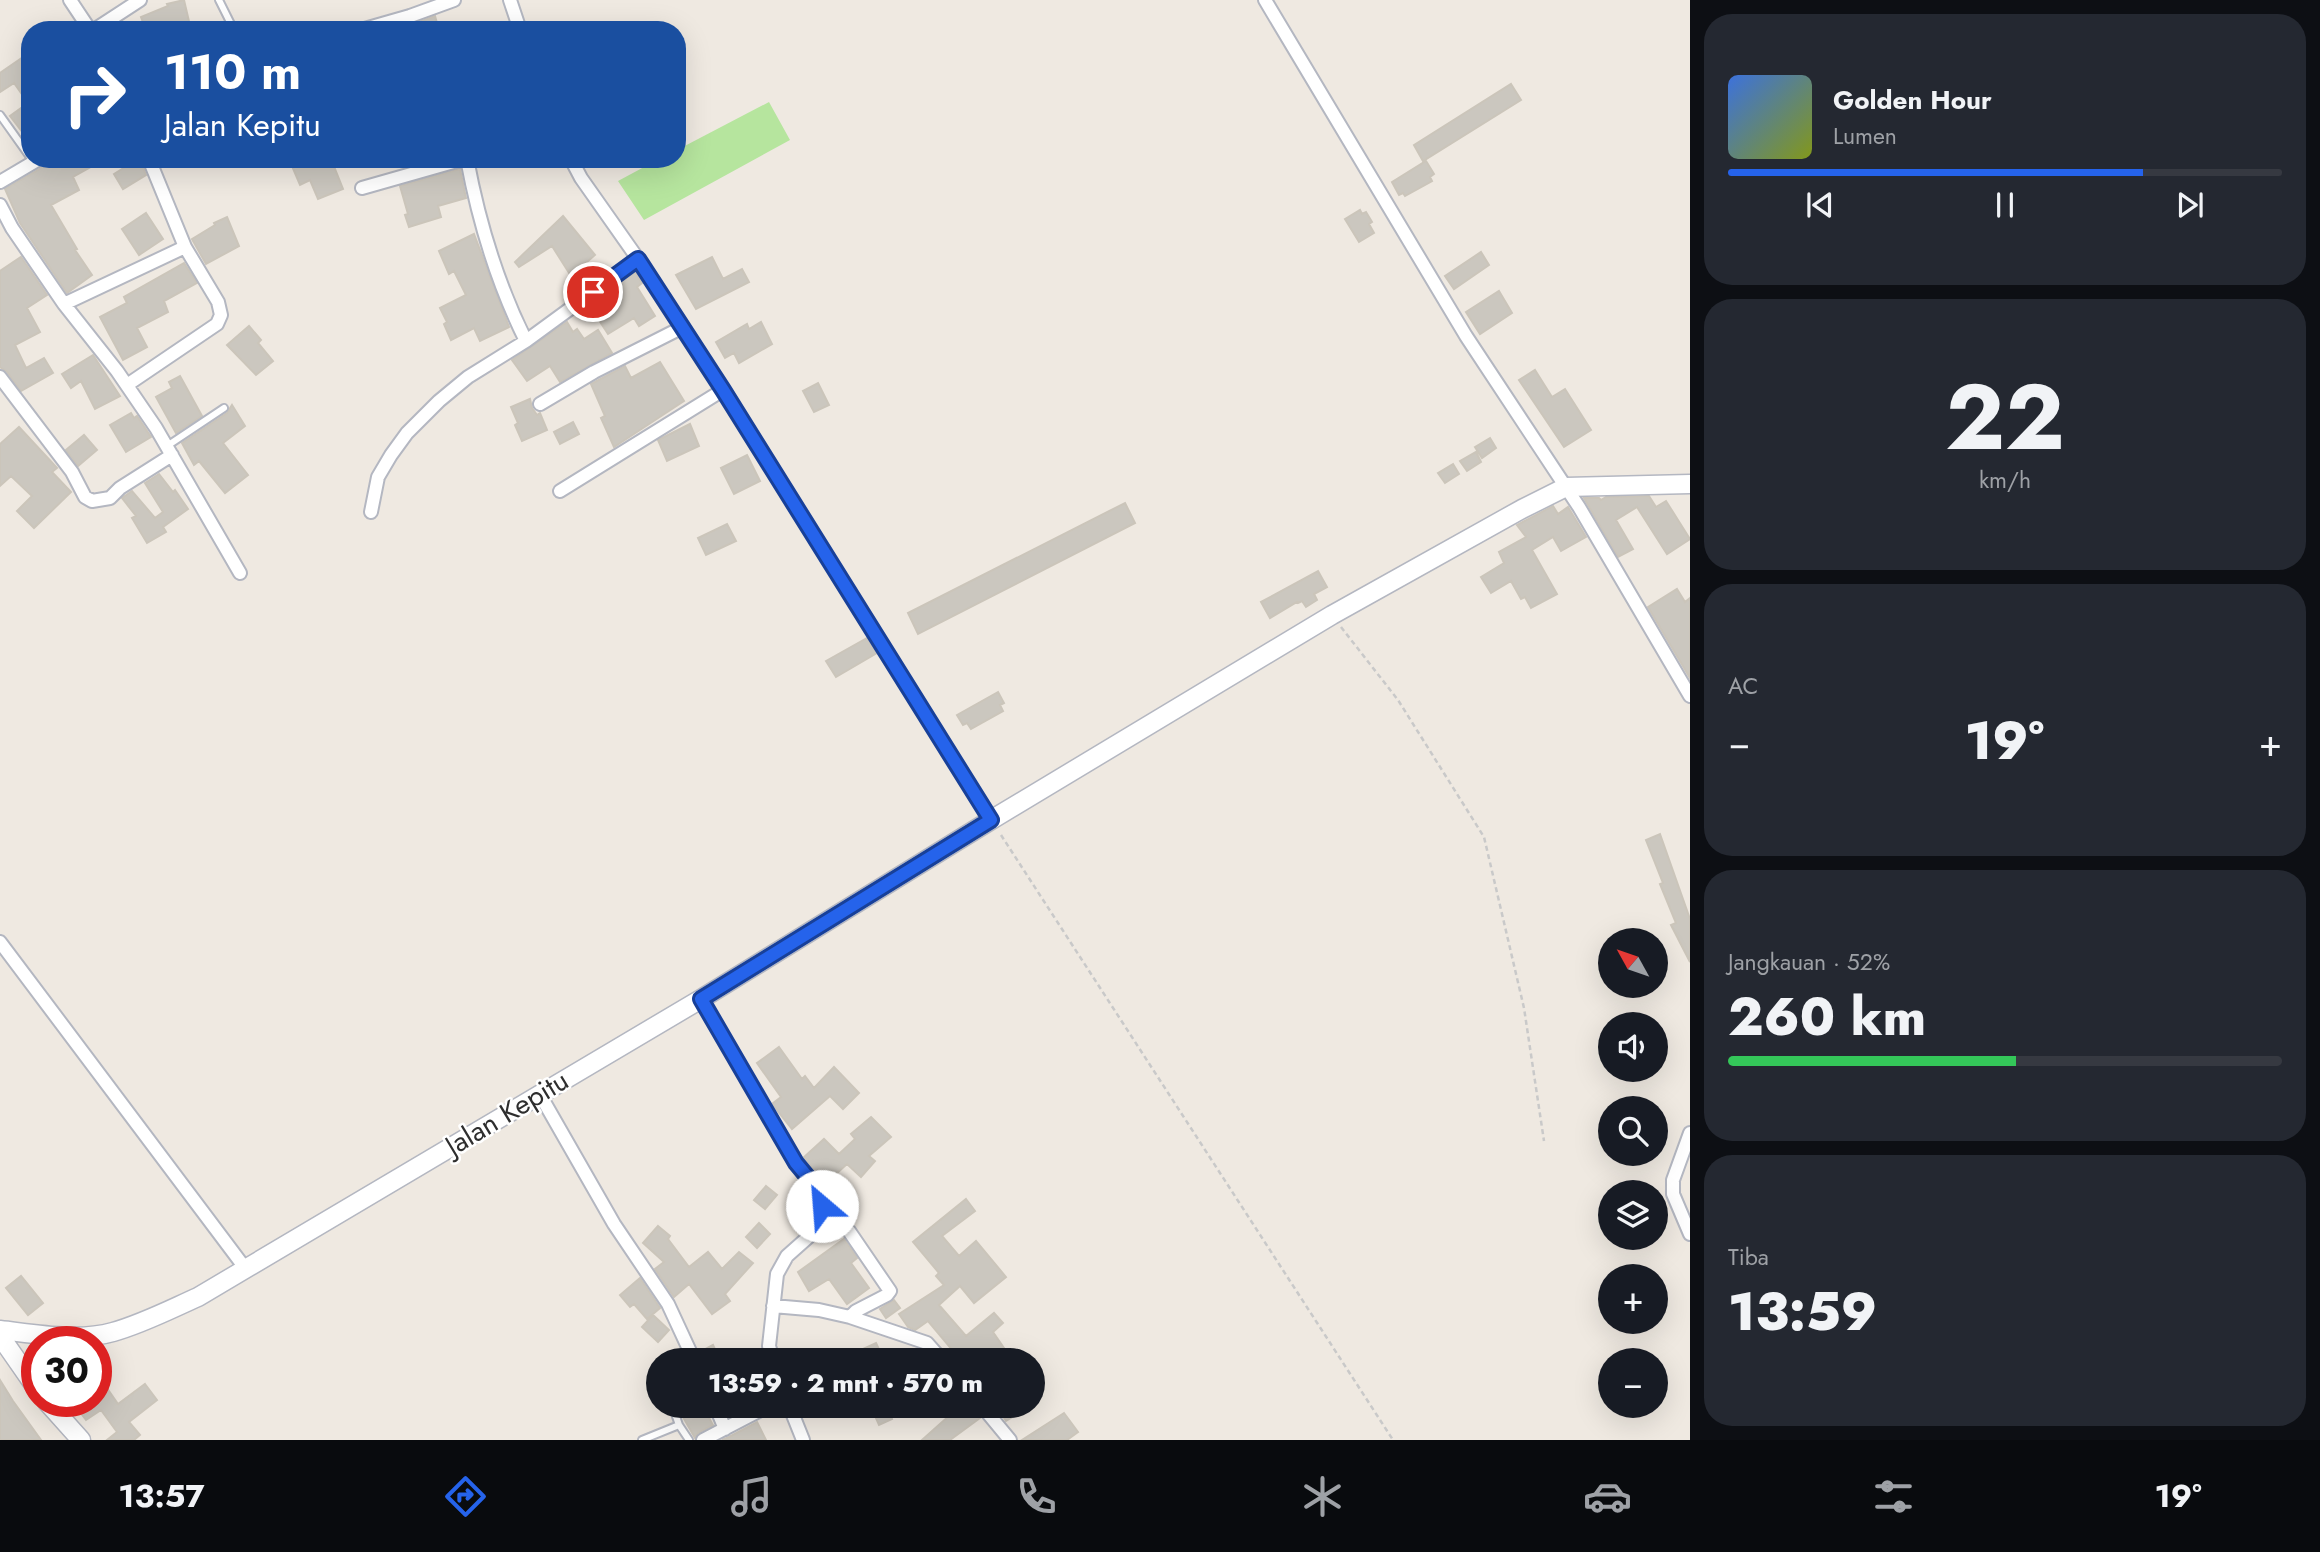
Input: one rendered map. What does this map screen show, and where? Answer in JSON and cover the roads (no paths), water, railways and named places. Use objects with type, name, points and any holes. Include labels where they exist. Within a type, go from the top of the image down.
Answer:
[{"type":"street","points":[[70,0],[85,21]]},
{"type":"street","points":[[106,21],[140,0]]},
{"type":"street","points":[[392,21],[454,0]]},
{"type":"street","points":[[510,0],[517,21]]},
{"type":"street","points":[[1265,0],[1466,336],[1566,487],[1690,696]]},
{"type":"street","points":[[0,182],[21,167]]},
{"type":"street","points":[[127,385],[217,324],[221,315],[218,302],[185,247],[180,228],[153,168]]},
{"type":"street","points":[[362,188],[433,168]]},
{"type":"street","points":[[467,168],[476,208],[505,299],[526,341]]},
{"type":"street","points":[[576,168],[723,390],[991,820]]},
{"type":"street","points":[[0,205],[12,228],[65,304],[127,385],[240,573]]},
{"type":"street","points":[[65,304],[185,247]]},
{"type":"street","points":[[370,512],[378,477],[407,433],[468,377],[526,341],[638,259]]},
{"type":"street","points":[[540,404],[594,372],[681,328]]},
{"type":"street","points":[[0,377],[72,472],[85,497],[92,501],[110,498],[169,451]]},
{"type":"street","points":[[560,491],[723,390]]},
{"type":"street","points":[[1566,487],[1690,484]]},
{"type":"street","name":"Jalan Kepitu","points":[[112,1333],[198,1297],[701,999],[991,820],[1332,615],[1566,487]]},
{"type":"street","points":[[0,942],[245,1268]]},
{"type":"street","points":[[701,999],[796,1163],[820,1192],[822,1206],[814,1232],[787,1256],[777,1274],[770,1348]]},
{"type":"street","points":[[539,1093],[614,1224],[668,1304],[688,1348]]},
{"type":"street","points":[[1690,1133],[1673,1180],[1673,1194],[1690,1234]]},
{"type":"street","points":[[849,1231],[890,1291],[850,1317]]},
{"type":"street","points":[[773,1306],[819,1310],[850,1317],[927,1343],[932,1348]]},
{"type":"street","name":"Jalan Kepitu","points":[[0,1330],[21,1332]]},
{"type":"street","points":[[0,1336],[21,1366]]},
{"type":"street","points":[[21,1351],[21,1366]]},
{"type":"street","points":[[60,1417],[81,1440]]},
{"type":"street","points":[[720,1418],[725,1429]]},
{"type":"street","points":[[703,1440],[746,1418]]},
{"type":"street","points":[[794,1418],[803,1440]]},
{"type":"street","points":[[990,1418],[1003,1438]]},
{"type":"lane","points":[[219,0],[230,21]]},
{"type":"lane","points":[[0,115],[21,143]]},
{"type":"lane","points":[[169,451],[224,408]]},
{"type":"lane","points":[[676,1418],[689,1440]]},
{"type":"lane","points":[[642,1440],[679,1426]]}]
